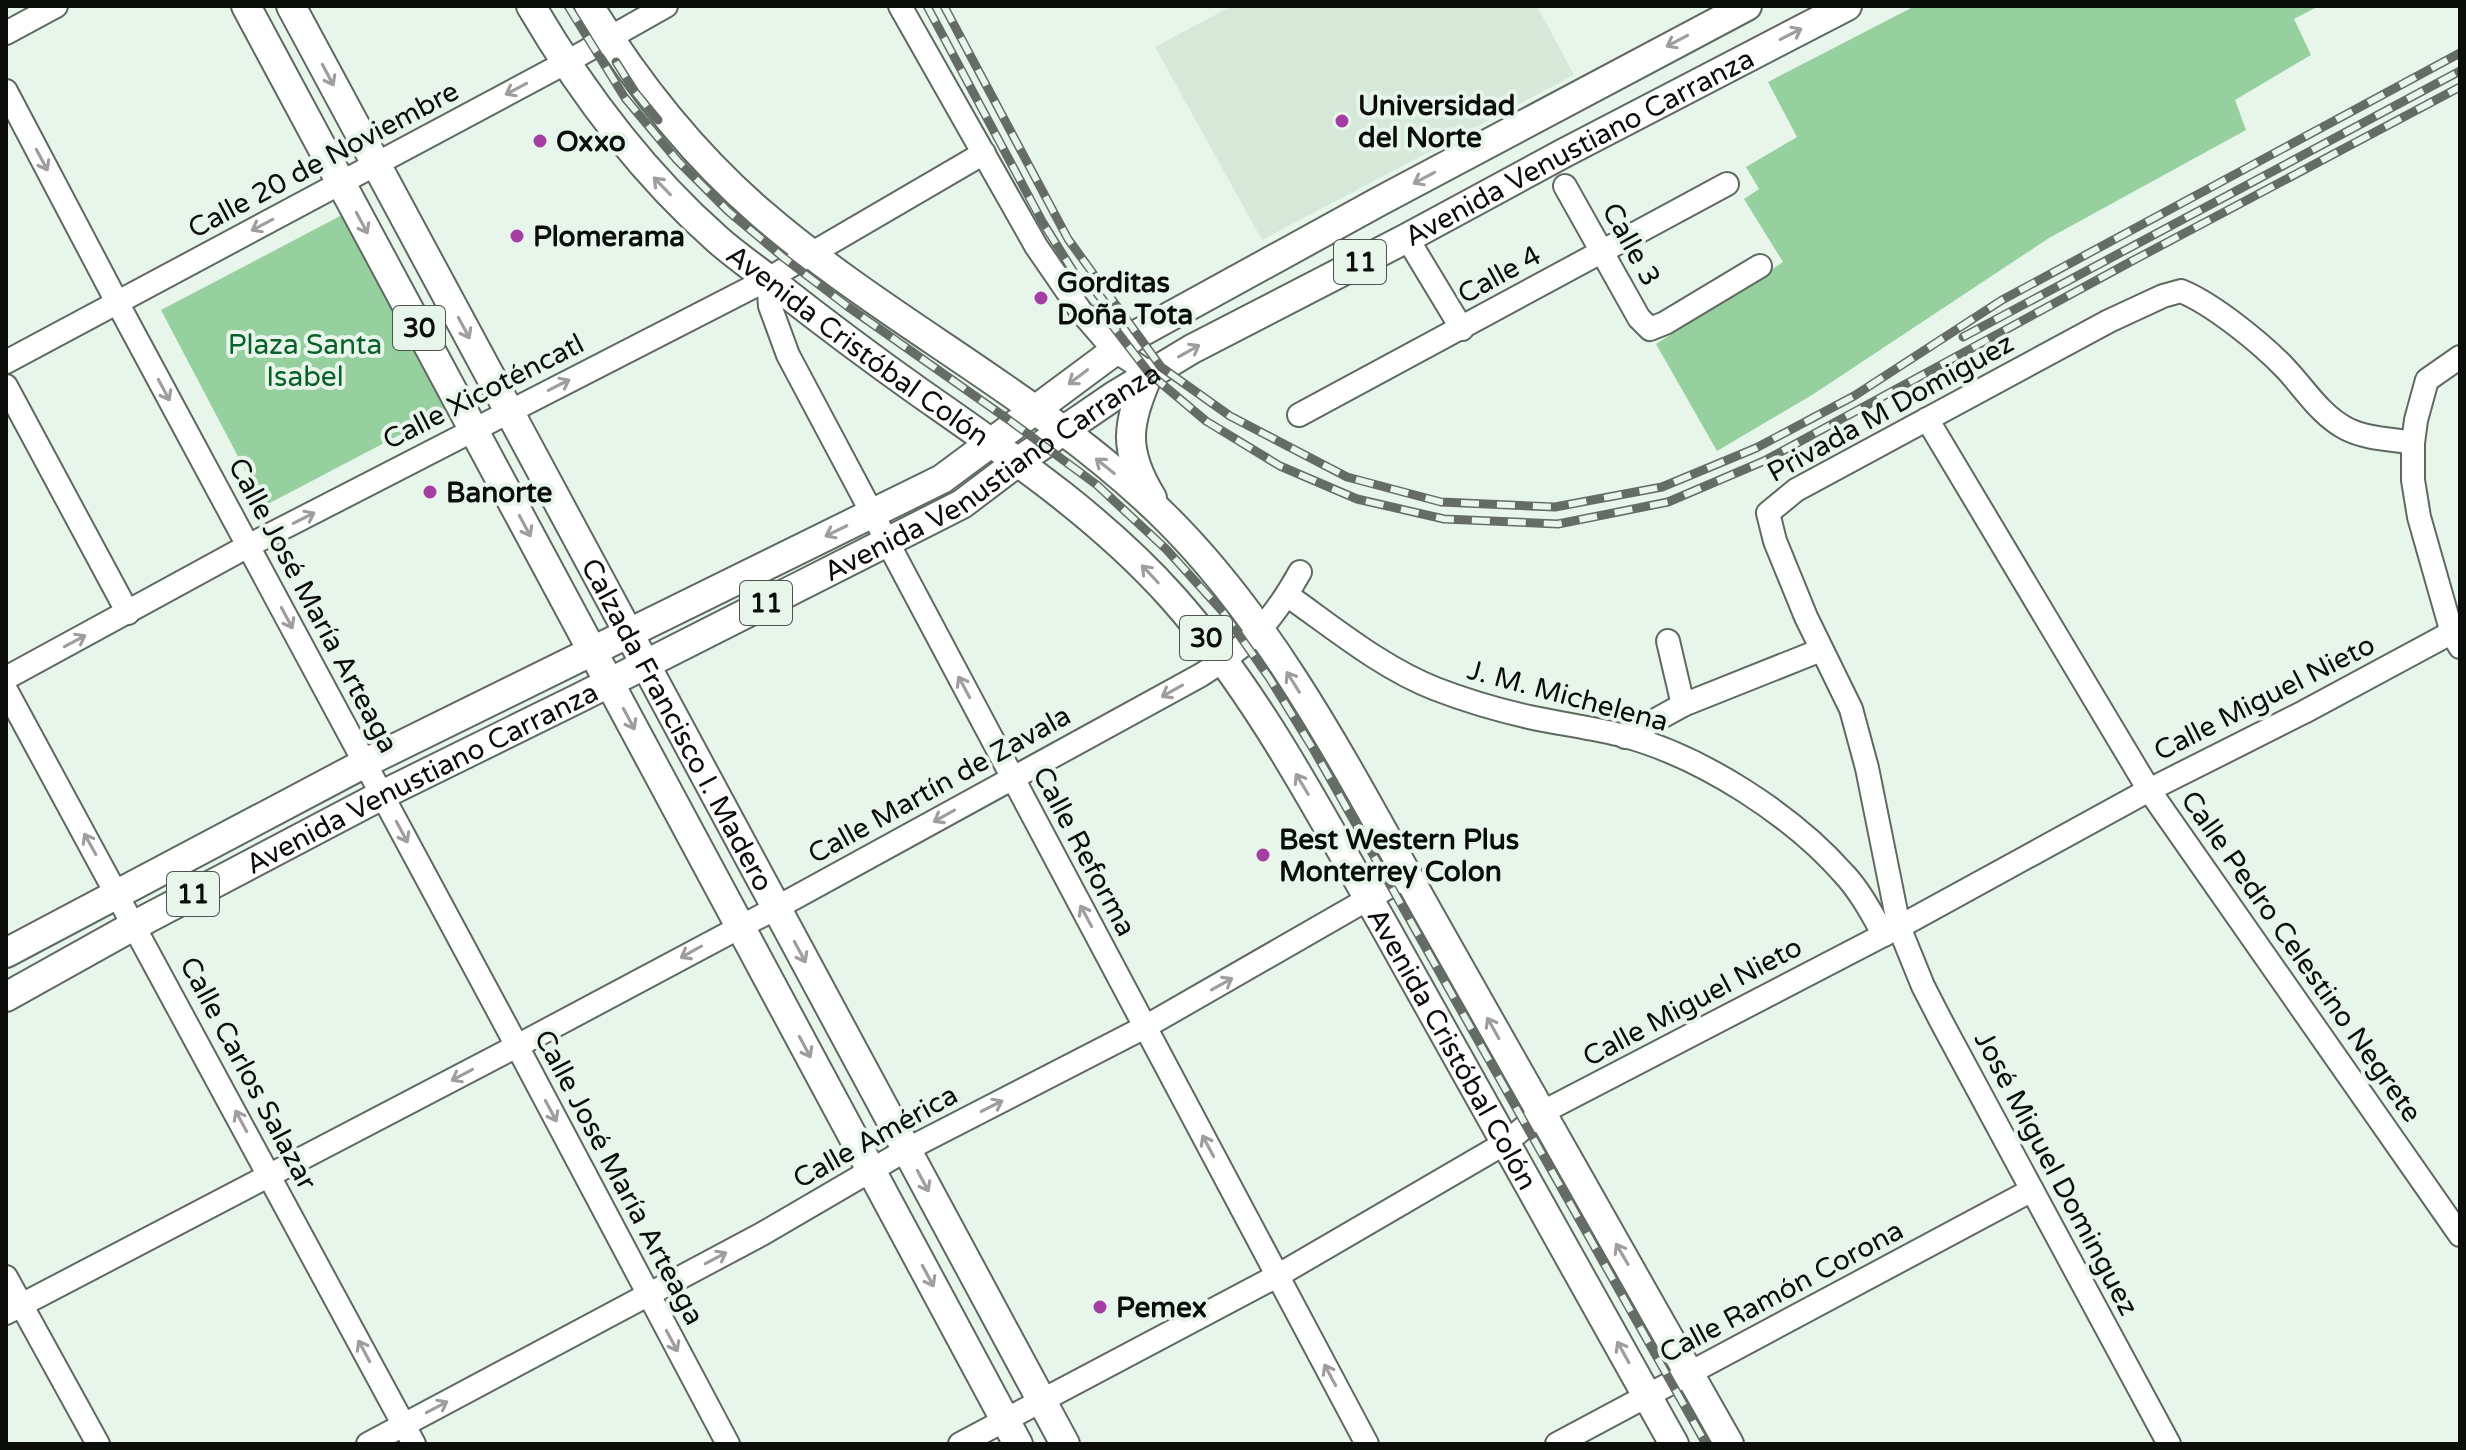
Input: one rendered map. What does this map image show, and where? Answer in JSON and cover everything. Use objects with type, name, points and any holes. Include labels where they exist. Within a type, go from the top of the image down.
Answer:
[{"type":"main road","name":"Calzada Francisco I. Madero","points":[[246,6],[1011,1432]]},
{"type":"main road","name":"Calzada Francisco I. Madero","points":[[291,6],[1065,1444]]},
{"type":"main road","name":"Avenida Cristóbal Colón","points":[[531,6],[565,63],[615,132],[662,187],[719,241],[865,353],[1019,461],[1073,503],[1130,552],[1175,600],[1224,661],[1302,783],[1507,1142],[1674,1444]]},
{"type":"main road","name":"Avenida Cristóbal Colón","points":[[589,6],[608,38],[663,114],[692,147],[763,215],[895,315],[1063,431],[1166,518],[1226,586],[1260,632],[1323,730],[1729,1444]]},
{"type":"main road","name":"Avenida Venustiano Carranza","points":[[6,953],[365,763],[942,479],[1114,350],[1158,322],[1747,6]]},
{"type":"main road","name":"Avenida Venustiano Carranza","points":[[6,997],[382,795],[962,504],[1019,461],[1149,373],[1847,6]]},
{"type":"main road","points":[[1149,373],[1135,407],[1130,446],[1141,480],[1166,518]]},
{"type":"street","points":[[6,33],[56,6]]},
{"type":"street","name":"Calle 20 de Noviembre","points":[[6,362],[666,6]]},
{"type":"street","points":[[900,6],[1036,246],[1082,313],[1114,350],[1149,373]]},
{"type":"street","name":"Calle José María Arteaga","points":[[6,91],[728,1444]]},
{"type":"street","name":"Calle Xicoténcatl","points":[[6,678],[248,546],[768,279],[984,153]]},
{"type":"street","name":"Calle 4","points":[[1299,415],[1727,184]]},
{"type":"street","name":"Calle 3","points":[[1565,186],[1639,318],[1650,329],[1760,266]]},
{"type":"street","points":[[1407,238],[1462,329]]},
{"type":"street","name":"Calle Reforma","points":[[768,279],[770,306],[788,355],[1367,1444]]},
{"type":"street","name":"Privada M Domiguez","points":[[1891,931],[1859,735],[1851,709],[1821,650],[1775,541],[1768,513],[1796,490],[2109,321],[2181,291],[2260,345],[2284,367],[2315,404],[2347,429],[2413,443]]},
{"type":"street","points":[[2457,636],[2419,517],[2413,480],[2413,443],[2427,380],[2460,357]]},
{"type":"street","points":[[6,386],[128,613]]},
{"type":"street","name":"Calle Pedro Celestino Negrete","points":[[1927,419],[2149,790],[2459,1233]]},
{"type":"street","name":"Calle Martín de Zavala","points":[[13,1309],[776,908],[1224,661],[1260,632],[1300,572]]},
{"type":"street","name":"J. M. Michelena","points":[[1287,595],[1356,643],[1432,687],[1477,704],[1625,737],[1694,764],[1740,790],[1824,852],[1891,931]]},
{"type":"street","name":"Calle Miguel Nieto","points":[[960,1444],[1011,1432],[1042,1402],[1277,1276],[1507,1142],[1541,1113],[1891,931],[2149,790],[2457,636]]},
{"type":"street","points":[[1668,641],[1683,705]]},
{"type":"street","points":[[1625,737],[1683,705],[1821,650]]},
{"type":"street","name":"Calle Carlos Salazar","points":[[6,690],[409,1434]]},
{"type":"street","name":"Calle América","points":[[368,1444],[409,1434],[647,1294],[762,1234],[906,1150],[1145,1027],[1408,876]]},
{"type":"street","name":"José Miguel Dominguez","points":[[1891,931],[2032,1190],[2163,1442]]},
{"type":"street","name":"Calle Ramón Corona","points":[[1557,1444],[2032,1190]]},
{"type":"street","points":[[6,1277],[13,1309],[98,1444]]},
{"type":"shaded area","name":"Universidad del Norte","points":[[1232,6],[1537,6],[1574,75],[1262,240],[1155,47]]},
{"type":"green space","points":[[1915,6],[2319,6],[2294,19],[2311,55],[2235,100],[2246,130],[2049,238],[1812,395],[1717,451],[1656,344],[1783,262],[1744,199],[1759,189],[1746,167],[1797,137],[1768,82]]},
{"type":"green space","name":"Plaza Santa Isabel","points":[[346,213],[449,409],[264,506],[161,310]]},
{"type":"railway","points":[[568,6],[625,98],[677,160],[728,211],[847,306],[1097,485],[1166,549],[1223,612],[1270,679],[1315,752],[1706,1444]]},
{"type":"railway","points":[[927,6],[1043,223],[1085,290],[1149,373],[1206,421],[1280,466],[1357,499],[1444,519],[1558,524],[1668,502],[1764,461],[2460,87]]},
{"type":"railway","points":[[944,6],[1068,239],[1161,367],[1230,416],[1347,477],[1441,502],[1555,507],[1662,487],[1756,448],[1854,396],[2002,300],[2460,53]]},
{"type":"railway","points":[[616,62],[658,120]]},
{"type":"railway","points":[[1963,337],[2460,71]]},
{"type":"place","name":"Universidad del Norte","points":[[1342,121]]},
{"type":"place","name":"Oxxo","points":[[540,141]]},
{"type":"place","name":"Plomerama","points":[[517,236]]},
{"type":"place","name":"Gorditas Doña Tota","points":[[1041,298]]},
{"type":"place","name":"Banorte","points":[[430,492]]},
{"type":"place","name":"Best Western Plus Monterrey Colon","points":[[1263,855]]},
{"type":"place","name":"Pemex","points":[[1100,1307]]}]
